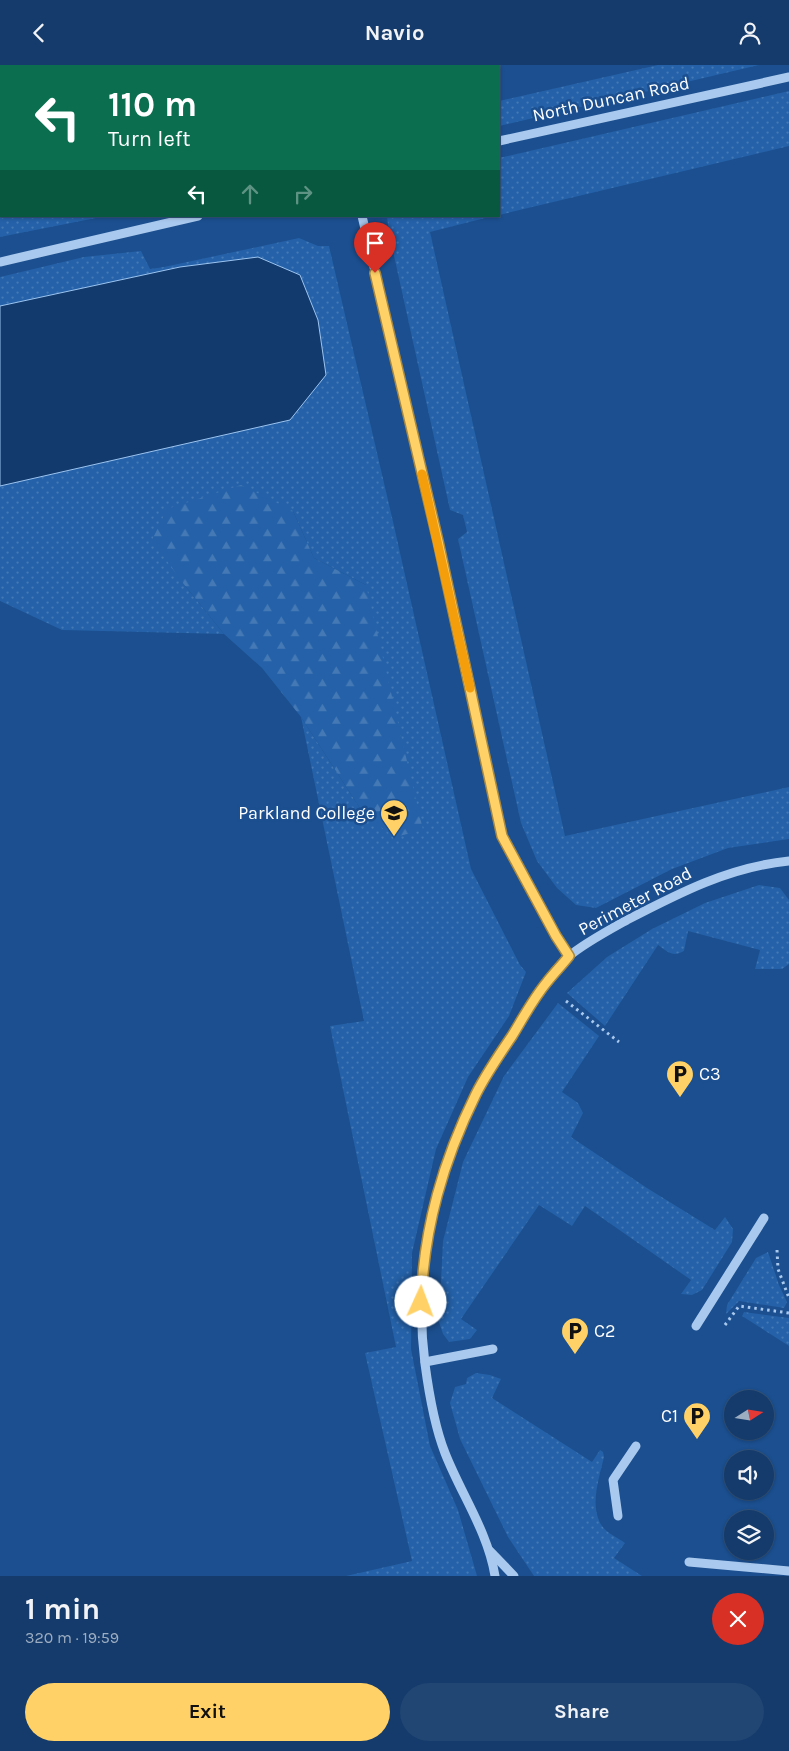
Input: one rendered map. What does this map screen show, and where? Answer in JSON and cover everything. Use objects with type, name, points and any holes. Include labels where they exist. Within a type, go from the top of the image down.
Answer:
[{"type":"street","name":"North Duncan Road","points":[[500,141],[789,77]]},
{"type":"street","points":[[0,262],[165,220],[190,217]]},
{"type":"street","points":[[362,217],[436,531],[502,836],[556,936],[569,956]]},
{"type":"street","name":"Perimeter Road","points":[[495,1576],[490,1550],[444,1452],[432,1408],[425,1362],[421,1302],[422,1271],[429,1223],[439,1185],[454,1142],[476,1093],[546,983],[569,956],[610,930],[690,888],[763,864],[789,861]]},
{"type":"street","points":[[696,1326],[764,1218]]},
{"type":"street","points":[[425,1362],[493,1349]]},
{"type":"street","points":[[618,1516],[613,1480],[636,1446]]},
{"type":"street","name":"Perimeter Road","points":[[490,1550],[514,1576]]},
{"type":"street","points":[[689,1562],[789,1571]]},
{"type":"path","points":[[566,1001],[619,1042]]},
{"type":"path","points":[[777,1250],[778,1269],[789,1298]]},
{"type":"path","points":[[725,1325],[740,1306],[789,1313]]},
{"type":"green space","points":[[658,65],[759,65],[500,126],[500,101]]},
{"type":"green space","points":[[789,91],[789,146],[500,215],[500,158]]},
{"type":"green space","points":[[0,217],[101,217],[0,237]]},
{"type":"green space","points":[[387,217],[489,217],[430,232],[565,836],[789,787],[789,839],[728,848],[672,869],[596,908],[576,905],[557,888],[537,861],[521,823],[458,539],[467,532],[463,515],[450,510],[389,233]]},
{"type":"green space","points":[[299,238],[318,246],[329,246],[471,869],[520,965],[526,972],[509,1016],[468,1077],[436,1149],[412,1253],[411,1349],[430,1446],[458,1510],[477,1576],[346,1576],[412,1561],[365,1353],[396,1347],[330,1026],[364,1021],[301,717],[365,816],[366,585],[314,558],[293,511],[182,582],[224,634],[62,630],[0,601],[0,277],[84,257],[141,251],[150,269]]},
{"type":"green space","points":[[241,485],[293,511],[314,558],[366,585],[423,830],[395,837],[365,816],[301,717],[262,668],[224,634],[182,582],[152,540],[167,509]]},
{"type":"green space","points":[[759,885],[780,888],[789,900],[789,964],[782,969],[755,969],[760,950],[688,931],[684,951],[680,953],[670,953],[658,945],[605,1026],[567,993],[607,957],[652,929],[705,903]]},
{"type":"green space","points":[[558,1003],[599,1036],[562,1092],[578,1103],[583,1113],[571,1137],[647,1188],[715,1230],[725,1217],[733,1229],[732,1242],[702,1290],[692,1295],[681,1294],[691,1280],[585,1206],[572,1226],[539,1205],[461,1319],[477,1330],[470,1339],[449,1342],[443,1334],[439,1322],[443,1241],[463,1162],[504,1076]]},
{"type":"green space","points":[[768,1252],[787,1302],[784,1308],[739,1301],[726,1314],[727,1305],[756,1258]]},
{"type":"green space","points":[[744,1312],[789,1318],[789,1346],[742,1316]]},
{"type":"green space","points":[[476,1373],[501,1379],[492,1398],[592,1462],[600,1450],[603,1452],[604,1457],[596,1492],[598,1518],[604,1529],[625,1543],[614,1558],[642,1576],[534,1576],[508,1537],[460,1439],[450,1403],[455,1387],[466,1384],[467,1378]]},
{"type":"shaded area","points":[[258,257],[300,275],[318,320],[326,375],[290,420],[0,486],[0,306],[180,267]]},
{"type":"slow traffic","points":[[422,474],[470,688]]},
{"type":"place","name":"Parkland College","points":[[394,837]]},
{"type":"place","name":"C3","points":[[680,1098]]},
{"type":"place","name":"C2","points":[[575,1355]]},
{"type":"place","name":"C1","points":[[697,1440]]},
{"type":"route","points":[[375,273],[438,541],[502,836],[556,936],[569,956],[546,983],[476,1093],[454,1142],[439,1185],[429,1223],[422,1271],[421,1302]]}]
